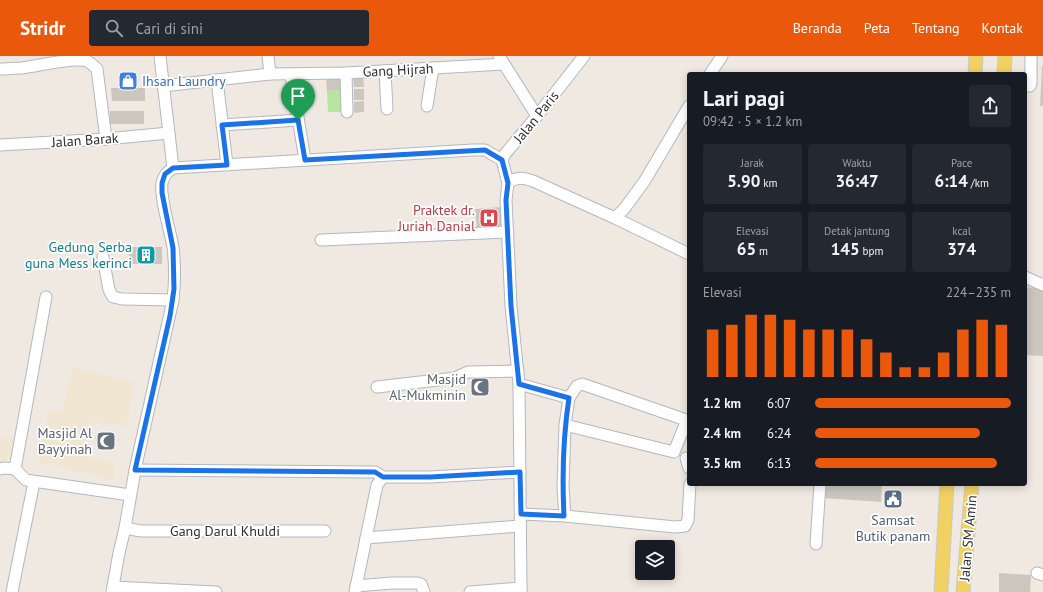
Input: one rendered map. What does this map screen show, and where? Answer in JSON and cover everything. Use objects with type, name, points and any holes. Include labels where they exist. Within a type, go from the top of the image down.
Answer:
[{"type":"main road","points":[[975,72],[976,56]]},
{"type":"main road","points":[[1004,72],[1005,56]]},
{"type":"main road","name":"Jalan SM Amin","points":[[941,592],[947,486]]},
{"type":"main road","name":"Jalan SM Amin","points":[[963,592],[972,486]]},
{"type":"street","points":[[160,56],[173,168]]},
{"type":"street","points":[[268,56],[270,74]]},
{"type":"street","name":"Jalan Paris","points":[[502,160],[505,154],[584,56]]},
{"type":"street","points":[[711,72],[722,56]]},
{"type":"street","points":[[1027,86],[1030,86],[1031,83],[1032,56]]},
{"type":"street","points":[[502,60],[537,116]]},
{"type":"street","name":"Gang Hijrah","points":[[163,86],[270,74],[291,75],[385,71],[433,68],[502,60]]},
{"type":"street","points":[[0,69],[22,68],[60,62],[83,61],[93,64],[97,69],[106,139]]},
{"type":"street","points":[[427,106],[433,68]]},
{"type":"street","points":[[385,71],[387,109]]},
{"type":"street","points":[[346,73],[347,112]]},
{"type":"street","points":[[291,75],[305,160]]},
{"type":"street","points":[[217,80],[227,165]]},
{"type":"street","points":[[615,218],[624,209],[644,182],[687,109]]},
{"type":"street","points":[[222,125],[298,120]]},
{"type":"street","name":"Jalan Barak","points":[[0,145],[106,139],[169,133]]},
{"type":"street","points":[[216,592],[112,590],[135,470],[173,300],[173,248],[162,193],[162,183],[165,174],[173,168],[485,150],[502,160],[508,183],[506,200],[511,306],[519,384],[521,590],[470,592]]},
{"type":"street","points":[[508,183],[514,179],[521,178],[533,180],[687,253]]},
{"type":"street","points":[[321,240],[508,232]]},
{"type":"street","points":[[103,257],[109,290],[113,297],[173,300]]},
{"type":"street","points":[[1027,278],[1043,285]]},
{"type":"street","points":[[15,469],[46,298]]},
{"type":"street","points":[[377,387],[455,378],[468,372],[518,371]]},
{"type":"street","points":[[519,384],[569,398]]},
{"type":"street","points":[[564,516],[563,487],[565,425],[569,398],[577,386],[582,384],[687,421]]},
{"type":"street","points":[[565,425],[674,452],[687,423]]},
{"type":"street","points":[[0,469],[15,469],[26,480],[34,482],[130,495]]},
{"type":"street","points":[[135,470],[375,472],[383,477],[430,477],[520,472]]},
{"type":"street","points":[[383,477],[379,479],[376,485],[356,589],[392,583],[417,582],[421,584],[424,592]]},
{"type":"street","points":[[12,592],[34,482]]},
{"type":"street","points":[[521,514],[564,516],[675,527],[685,526],[688,520],[690,486]]},
{"type":"street","points":[[816,544],[820,486]]},
{"type":"street","points":[[366,538],[520,526]]},
{"type":"street","name":"Gang Darul Khuldi","points":[[125,528],[141,531],[324,531]]},
{"type":"shaded area","points":[[72,368],[134,382],[126,427],[91,421],[86,457],[115,463],[113,480],[39,462],[49,411],[63,410]]},
{"type":"shaded area","points":[[0,437],[16,440],[12,457],[0,463]]},
{"type":"green space","points":[[342,90],[342,112],[328,112],[327,91]]},
{"type":"building","points":[[1042,66],[1043,106],[1040,106]]},
{"type":"building","points":[[353,76],[363,76],[364,87],[354,87]]},
{"type":"building","points":[[326,77],[341,77],[342,90],[327,91]]},
{"type":"building","points":[[111,88],[145,88],[145,101],[112,101]]},
{"type":"building","points":[[354,89],[364,89],[364,100],[354,100]]},
{"type":"building","points":[[364,101],[364,112],[354,113],[354,102]]},
{"type":"building","points":[[110,111],[144,111],[144,124],[110,124]]},
{"type":"building","name":"Praktek dr. Juriah Danial","points":[[501,207],[502,227],[477,229],[475,209]]},
{"type":"building","name":"Gedung Serba guna Mess kerinci","points":[[129,247],[162,247],[162,264],[129,264]]},
{"type":"building","points":[[1027,287],[1043,289],[1043,356],[1027,355]]},
{"type":"building","points":[[824,486],[882,486],[881,502],[823,498]]},
{"type":"building","points":[[999,573],[1031,575],[1030,592],[999,592]]},
{"type":"place","name":"Ihsan Laundry","points":[[128,81]]},
{"type":"place","name":"Praktek dr. Juriah Danial","points":[[489,218]]},
{"type":"place","name":"Gedung Serba guna Mess kerinci","points":[[146,255]]},
{"type":"place","name":"Masjid Al-Mukminin","points":[[480,387]]},
{"type":"place","name":"Masjid Al Bayyinah","points":[[106,441]]},
{"type":"place","name":"Samsat Butik panam","points":[[893,499]]},
{"type":"route","points":[[298,120],[305,160],[485,150],[502,160],[508,183],[506,200],[511,306],[519,384],[569,398],[565,425],[563,487],[564,516],[521,514],[520,472],[430,477],[383,477],[375,472],[135,470],[173,300],[173,248],[162,193],[162,183],[165,174],[173,168],[227,165],[222,125],[298,120]]}]
